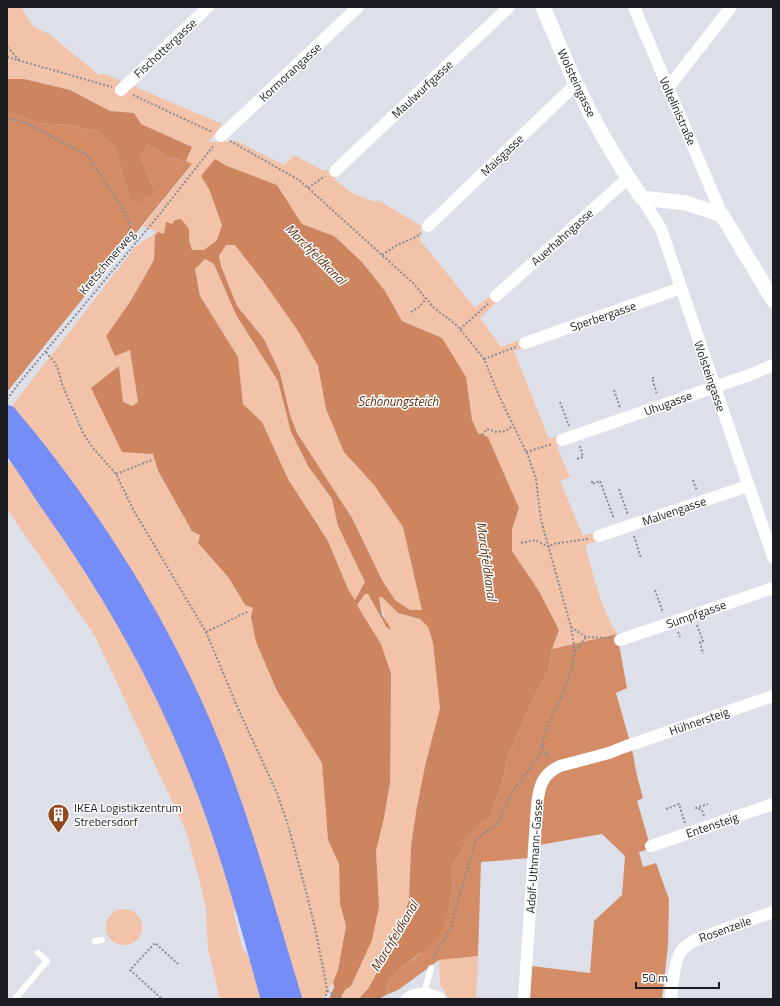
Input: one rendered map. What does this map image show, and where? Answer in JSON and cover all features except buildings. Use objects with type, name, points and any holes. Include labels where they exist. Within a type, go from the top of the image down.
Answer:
[{"type":"highway","points":[[7,416],[44,463],[100,541],[140,607],[177,676],[206,740],[229,799],[251,864],[291,999]]},
{"type":"highway","points":[[7,439],[20,454],[31,474],[71,530],[114,597],[144,650],[186,736],[220,827],[239,885],[272,999]]},
{"type":"highway","points":[[7,458],[31,474]]},
{"type":"street","name":"Fischottergasse","points":[[121,90],[208,7]]},
{"type":"street","name":"Kormorangasse","points":[[221,136],[358,7]]},
{"type":"street","name":"Maulwurfgasse","points":[[335,170],[509,7]]},
{"type":"street","name":"Wolsteingasse","points":[[543,7],[576,84],[601,132],[628,178]]},
{"type":"street","name":"Voltelinistraße","points":[[634,7],[722,215],[773,300]]},
{"type":"street","points":[[668,88],[731,7]]},
{"type":"street","name":"Maisgasse","points":[[428,226],[576,84]]},
{"type":"street","points":[[628,178],[642,198],[686,203],[722,215]]},
{"type":"street","name":"Auerhahngasse","points":[[496,296],[628,178]]},
{"type":"street","name":"Wolsteingasse","points":[[642,198],[661,229],[773,557]]},
{"type":"street","name":"Sperbergasse","points":[[525,343],[681,288]]},
{"type":"street","name":"Uhugasse","points":[[570,437],[752,374],[773,365]]},
{"type":"street","name":"Malvengasse","points":[[599,536],[748,486]]},
{"type":"street","name":"Sumpfgasse","points":[[620,640],[773,588]]},
{"type":"street","name":"Hühnersteig","points":[[553,770],[560,766],[609,753],[624,746],[773,696]]},
{"type":"street","name":"Adolf-Uthmann-Gasse","points":[[524,999],[538,796],[541,785],[546,776],[553,770]]},
{"type":"street","name":"Entensteig","points":[[650,846],[773,804]]},
{"type":"street","name":"Rosenzeile","points":[[671,999],[674,972],[681,951],[687,945],[695,940],[773,912]]},
{"type":"street","points":[[407,999],[414,994],[424,993],[440,999]]},
{"type":"lane","points":[[95,941],[102,940]]},
{"type":"lane","points":[[15,999],[47,961],[38,953]]},
{"type":"lane","points":[[424,993],[431,965]]},
{"type":"path","points":[[7,47],[20,61]]},
{"type":"path","points":[[7,118],[26,123],[87,155],[124,210],[136,242]]},
{"type":"path","points":[[221,136],[299,180],[413,284],[434,308],[460,329],[484,360],[526,452],[536,479],[541,520],[571,627],[575,652],[572,668],[560,700],[545,732],[539,756],[513,791],[497,824],[476,839],[450,929],[431,965]]},
{"type":"path","name":"Kretschmerweg","points":[[7,400],[20,382],[159,215],[221,136]]},
{"type":"path","points":[[308,188],[320,178],[335,170]]},
{"type":"path","points":[[382,255],[397,245],[416,237],[428,226]]},
{"type":"path","points":[[460,329],[496,296]]},
{"type":"path","points":[[411,312],[419,307],[425,298]]},
{"type":"path","points":[[484,360],[525,343]]},
{"type":"path","points":[[46,352],[58,369],[62,384],[83,433],[92,447],[116,474],[134,511],[206,632],[236,704],[277,794],[286,819],[316,928],[325,975],[327,992],[325,999]]},
{"type":"path","points":[[654,378],[652,378],[661,405]]},
{"type":"path","points":[[614,390],[623,418]]},
{"type":"path","points":[[560,402],[570,437],[583,457],[577,459]]},
{"type":"path","points":[[482,435],[487,429],[497,432],[506,431],[513,425]]},
{"type":"path","points":[[526,452],[570,437]]},
{"type":"path","points":[[116,474],[152,460]]},
{"type":"path","points":[[592,481],[592,484],[600,481],[616,526]]},
{"type":"path","points":[[619,489],[641,558]]},
{"type":"path","points":[[549,547],[553,544],[579,541],[599,536]]},
{"type":"path","points":[[521,543],[535,540],[549,547]]},
{"type":"path","points":[[655,590],[666,624]]},
{"type":"path","points":[[206,632],[249,611]]},
{"type":"path","points":[[694,614],[703,641],[700,642],[704,654]]},
{"type":"path","points":[[571,627],[586,637],[615,638],[620,640]]},
{"type":"path","points":[[575,652],[586,637]]},
{"type":"path","points":[[542,745],[550,759],[553,770]]},
{"type":"path","points":[[666,809],[679,804],[690,833]]},
{"type":"path","points":[[708,804],[696,808],[702,810],[708,827]]},
{"type":"path","points":[[161,998],[130,970],[155,943],[178,964]]},
{"type":"path","points":[[327,992],[342,998]]},
{"type":"shaded area","points":[[7,7],[21,7],[33,26],[49,34],[99,75],[105,74],[222,124],[209,142],[237,141],[284,165],[294,155],[322,170],[329,170],[335,175],[336,181],[354,194],[375,202],[378,200],[421,226],[420,240],[475,308],[490,296],[496,303],[480,318],[501,347],[523,339],[526,347],[514,351],[549,439],[564,435],[566,443],[557,447],[570,477],[560,481],[583,536],[597,532],[600,540],[585,545],[602,602],[617,634],[552,649],[559,630],[539,591],[512,551],[512,529],[519,508],[488,437],[478,433],[472,420],[469,401],[442,338],[402,321],[385,291],[362,262],[334,236],[302,224],[277,185],[227,166],[215,159],[201,176],[209,189],[222,225],[217,240],[204,250],[192,250],[189,240],[189,229],[155,235],[154,260],[130,302],[106,336],[130,350],[138,402],[132,406],[91,389],[153,454],[158,472],[192,531],[200,535],[198,543],[229,578],[245,605],[253,608],[256,642],[277,691],[322,763],[328,840],[339,864],[340,904],[346,926],[338,970],[323,999],[300,999],[255,847],[11,407],[136,246],[157,232],[143,226],[192,165],[186,161],[192,147],[141,124],[134,113],[110,111],[70,90],[24,79],[7,79]]},
{"type":"shaded area","points":[[7,111],[38,123],[67,125],[97,131],[115,148],[129,197],[142,196],[154,189],[140,157],[148,145],[170,158],[186,161],[192,164],[7,392]]},
{"type":"shaded area","points":[[226,245],[235,245],[263,281],[298,331],[318,366],[326,409],[344,452],[374,485],[403,527],[422,610],[410,610],[395,600],[382,580],[352,518],[297,433],[290,415],[280,373],[264,339],[237,306],[221,266],[219,256]]},
{"type":"shaded area","points":[[205,259],[214,264],[236,315],[278,381],[291,432],[308,466],[332,499],[338,526],[365,582],[355,601],[348,589],[328,541],[288,479],[262,422],[243,404],[238,357],[200,296],[195,269]]},
{"type":"shaded area","points":[[7,461],[15,466],[55,521],[143,663],[209,817],[236,906],[234,915],[242,947],[256,968],[264,999],[220,999],[208,949],[206,910],[186,831],[95,636],[7,509]]},
{"type":"shaded area","points":[[365,594],[368,594],[387,628],[379,597],[382,597],[398,613],[420,619],[428,627],[433,643],[440,708],[425,766],[416,812],[411,846],[409,900],[397,936],[368,989],[360,999],[340,999],[345,990],[351,986],[360,965],[379,906],[376,851],[384,818],[390,782],[381,644],[357,605]]},
{"type":"shaded area","points":[[617,634],[627,688],[616,693],[632,749],[643,798],[637,801],[649,842],[649,849],[639,852],[643,867],[656,863],[669,899],[668,945],[662,999],[530,999],[531,966],[590,973],[594,921],[622,895],[625,856],[602,834],[539,845],[530,858],[481,862],[478,956],[439,960],[398,990],[386,995],[388,983],[396,972],[420,954],[449,910],[453,886],[451,869],[466,842],[477,827],[490,818],[503,780],[507,759],[535,695],[549,669],[552,649]]},
{"type":"shaded area","points":[[128,909],[137,914],[141,920],[141,934],[137,940],[128,945],[120,945],[111,940],[107,934],[106,923],[111,914],[117,910]]},
{"type":"shaded area","points":[[478,956],[476,997],[494,999],[449,999],[440,984],[439,960]]},
{"type":"water","points":[[7,79],[24,79],[70,90],[110,111],[134,113],[141,124],[192,147],[186,161],[170,158],[148,145],[140,157],[154,189],[153,196],[143,196],[141,202],[136,203],[129,197],[115,148],[97,131],[67,125],[38,123],[7,111]]},
{"type":"water","name":"Schönungsteich","points":[[215,159],[227,166],[277,185],[302,224],[334,236],[362,262],[385,291],[402,321],[442,338],[466,377],[472,420],[478,433],[488,437],[519,508],[512,529],[512,551],[539,591],[559,630],[552,649],[549,669],[535,695],[507,759],[503,780],[490,818],[477,827],[466,842],[451,869],[453,886],[449,910],[443,928],[432,944],[396,972],[388,983],[386,995],[379,999],[360,999],[368,989],[397,936],[409,900],[411,846],[416,812],[425,766],[440,708],[433,643],[428,627],[420,619],[398,613],[382,597],[379,597],[382,615],[391,629],[387,628],[368,594],[365,594],[357,605],[381,644],[391,674],[390,782],[384,818],[376,851],[379,906],[372,940],[351,986],[345,990],[340,999],[329,999],[334,987],[333,982],[338,970],[346,926],[340,904],[339,864],[328,840],[322,763],[277,691],[256,642],[251,617],[253,608],[245,605],[229,578],[198,543],[200,535],[192,531],[158,471],[153,454],[122,452],[91,388],[119,366],[123,402],[132,406],[138,402],[130,350],[115,356],[106,336],[130,302],[154,260],[155,235],[158,232],[164,234],[166,222],[172,224],[175,220],[181,219],[189,229],[189,240],[192,250],[204,250],[217,240],[222,225],[209,189],[201,176]],"holes":[[[226,245],[235,245],[263,281],[298,331],[318,366],[326,409],[344,452],[374,485],[403,527],[422,610],[410,610],[395,600],[382,580],[352,518],[297,433],[290,415],[280,373],[264,339],[237,306],[221,266],[219,256]],[[205,259],[214,264],[236,315],[278,381],[291,432],[308,466],[332,499],[338,526],[365,582],[355,600],[348,589],[328,541],[288,479],[262,422],[243,404],[238,357],[200,296],[195,269]]]},
{"type":"place","name":"IKEA Logistikzentrum Strebersdorf","points":[[59,834]]},
{"type":"water label","name":"Marchfeldkanal","points":[[316,254]]},
{"type":"water label","name":"Marchfeldkanal","points":[[487,561]]},
{"type":"water label","name":"Marchfeldkanal","points":[[394,936]]}]
